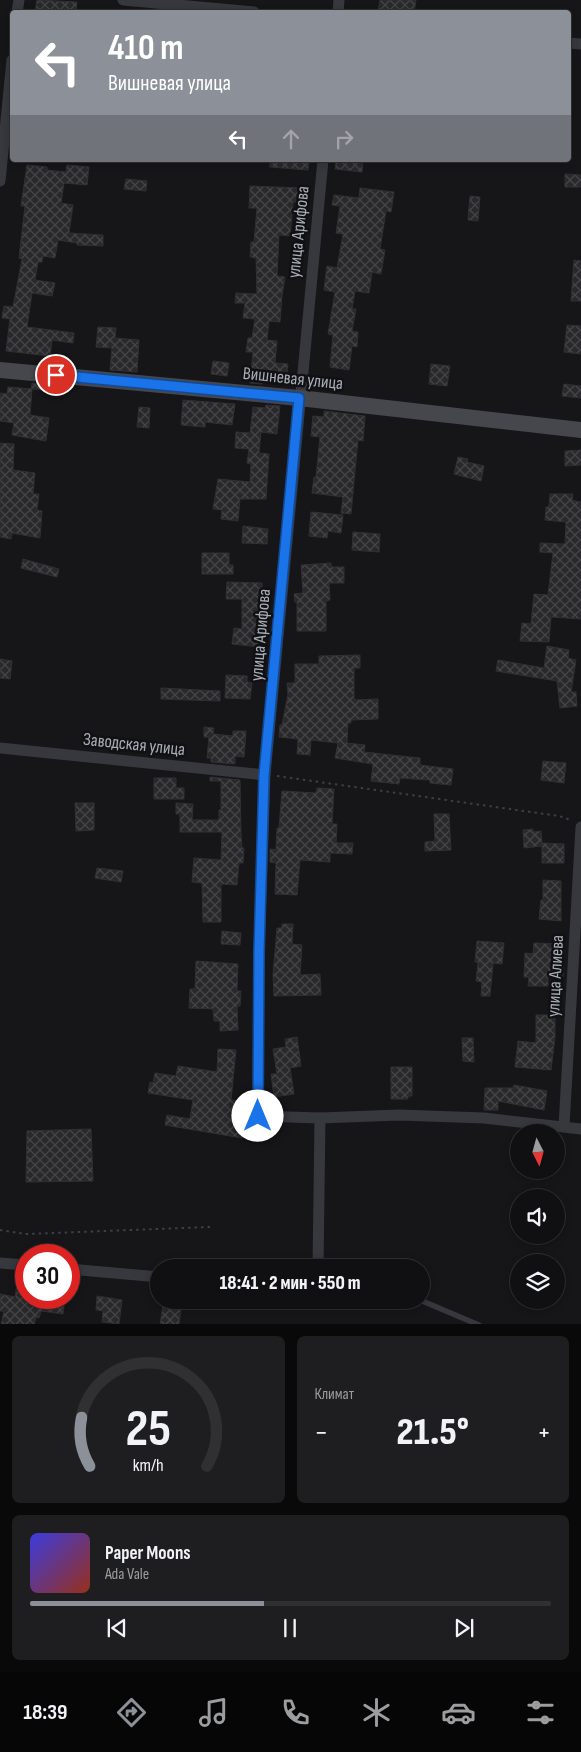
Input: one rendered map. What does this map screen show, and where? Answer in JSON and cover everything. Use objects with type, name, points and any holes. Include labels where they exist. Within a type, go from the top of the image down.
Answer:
[{"type":"street","points":[[124,0],[232,10]]},
{"type":"street","points":[[0,181],[10,80]]},
{"type":"street","name":"улица Арифова","points":[[320,1118],[258,1116],[259,952],[264,775],[323,162]]},
{"type":"street","name":"Вишневая улица","points":[[0,370],[299,398],[581,430]]},
{"type":"street","name":"Заводская улица","points":[[0,748],[264,775]]},
{"type":"street","name":"улица Алиева","points":[[564,1124],[577,824]]},
{"type":"street","points":[[318,1259],[320,1118],[399,1115],[484,1118],[544,1124]]},
{"type":"street","points":[[565,1126],[581,1129]]},
{"type":"street","points":[[0,1263],[15,1264]]},
{"type":"street","points":[[80,1270],[150,1276]]},
{"type":"lane","points":[[430,1304],[478,1324]]},
{"type":"path","points":[[264,775],[559,816],[577,824]]},
{"type":"path","points":[[0,1230],[25,1234],[210,1227]]},
{"type":"building","points":[[37,0],[77,2],[76,10],[35,10]]},
{"type":"building","points":[[380,0],[416,0],[414,10],[378,10]]},
{"type":"building","points":[[270,162],[309,162],[308,170],[270,167]]},
{"type":"building","points":[[336,162],[363,162],[362,172],[335,169]]},
{"type":"building","points":[[27,165],[47,167],[47,170],[66,172],[67,165],[89,167],[87,185],[64,183],[61,203],[73,205],[69,233],[103,235],[103,246],[77,245],[77,243],[58,240],[55,258],[43,256],[42,262],[38,262],[35,280],[55,283],[52,296],[32,293],[27,327],[74,333],[73,343],[52,340],[50,356],[6,351],[10,319],[2,318],[4,306],[13,307],[22,259],[19,258],[25,206],[21,206]]},
{"type":"building","points":[[565,174],[581,175],[581,187],[565,187]]},
{"type":"building","points":[[126,179],[147,181],[146,191],[124,189]]},
{"type":"building","points":[[250,186],[301,188],[301,202],[293,202],[290,236],[279,235],[277,276],[285,277],[280,322],[269,321],[267,340],[277,341],[275,363],[288,364],[286,382],[262,380],[262,384],[250,383],[253,352],[246,352],[248,338],[252,338],[255,319],[243,318],[245,303],[235,303],[236,293],[257,294],[256,258],[250,257],[251,242],[254,242],[257,208],[249,208]]},
{"type":"building","points":[[360,188],[394,192],[391,212],[386,211],[380,249],[385,250],[381,274],[372,272],[369,293],[355,291],[352,309],[356,309],[352,331],[358,332],[357,347],[352,346],[349,370],[330,367],[333,335],[328,334],[335,292],[324,290],[327,266],[337,268],[343,234],[336,233],[340,206],[332,205],[334,195],[359,198]]},
{"type":"building","points":[[470,196],[480,197],[478,221],[468,220]]},
{"type":"building","points":[[574,260],[581,261],[581,301],[571,301]]},
{"type":"building","points":[[567,325],[581,326],[581,354],[564,352]]},
{"type":"building","points":[[98,327],[116,328],[115,338],[139,340],[137,372],[110,370],[112,348],[96,347]]},
{"type":"building","points":[[213,361],[229,363],[227,376],[211,374]]},
{"type":"building","points":[[431,364],[450,366],[447,386],[429,384]]},
{"type":"building","points":[[32,383],[52,385],[52,391],[32,389],[30,415],[49,418],[46,441],[12,435],[14,423],[0,421],[0,393],[7,394],[8,387],[31,389]]},
{"type":"building","points":[[564,384],[581,386],[581,398],[562,396]]},
{"type":"building","points":[[183,400],[235,404],[232,425],[205,422],[205,427],[181,425]]},
{"type":"building","points":[[266,405],[280,406],[277,434],[261,432],[259,453],[269,454],[266,499],[240,499],[238,521],[221,519],[222,510],[213,509],[218,479],[250,482],[251,464],[247,463],[249,449],[235,448],[236,432],[250,433],[253,407],[265,408]]},
{"type":"building","points":[[139,407],[150,408],[149,428],[137,427]]},
{"type":"building","points":[[324,411],[365,416],[363,441],[358,440],[351,514],[341,513],[343,497],[312,493],[314,477],[316,477],[320,437],[311,436],[313,416],[324,417]]},
{"type":"building","points":[[0,443],[14,444],[13,470],[35,473],[33,494],[39,494],[37,510],[42,511],[40,538],[12,533],[11,539],[0,537]]},
{"type":"building","points":[[581,450],[581,465],[565,466],[565,451]]},
{"type":"building","points":[[458,457],[468,459],[467,462],[484,466],[481,481],[454,474]]},
{"type":"building","points":[[550,494],[573,494],[572,500],[581,502],[581,619],[551,617],[549,642],[520,641],[522,623],[531,624],[534,594],[548,595],[553,553],[540,552],[540,543],[565,544],[566,522],[545,520]]},
{"type":"building","points":[[311,512],[343,515],[341,533],[328,531],[327,538],[309,536]]},
{"type":"building","points":[[243,526],[268,529],[267,544],[242,543]]},
{"type":"building","points":[[353,532],[380,534],[379,552],[352,550]]},
{"type":"building","points":[[202,553],[229,553],[229,565],[233,565],[233,574],[202,574]]},
{"type":"building","points":[[23,559],[59,569],[57,577],[21,568]]},
{"type":"building","points":[[331,563],[331,567],[344,567],[344,583],[329,583],[330,600],[326,601],[326,631],[297,631],[297,602],[295,602],[294,594],[303,593],[301,565]]},
{"type":"building","points":[[227,582],[262,583],[260,647],[232,644],[234,628],[242,629],[242,599],[226,599]]},
{"type":"building","points":[[547,646],[569,650],[568,658],[576,660],[571,692],[576,692],[577,706],[560,708],[557,681],[496,671],[498,660],[544,668]]},
{"type":"building","points":[[360,655],[360,668],[354,668],[354,698],[355,700],[378,699],[378,719],[351,720],[351,723],[348,723],[347,743],[365,745],[364,752],[420,758],[420,765],[453,769],[451,785],[430,783],[430,780],[400,778],[399,784],[371,781],[373,764],[335,758],[338,743],[311,740],[310,755],[297,754],[298,739],[279,737],[288,694],[287,683],[295,683],[295,664],[319,664],[319,656]]},
{"type":"building","points":[[0,659],[12,661],[10,679],[0,678]]},
{"type":"building","points":[[226,675],[247,676],[247,682],[252,683],[250,699],[225,698]]},
{"type":"building","points":[[161,688],[220,691],[220,701],[161,699]]},
{"type":"building","points":[[204,727],[214,728],[213,734],[233,736],[233,731],[246,731],[244,757],[235,756],[235,764],[211,762],[211,758],[207,758],[209,737],[204,737]]},
{"type":"building","points":[[543,761],[566,763],[564,783],[541,780]]},
{"type":"building","points":[[210,777],[240,780],[241,834],[242,848],[244,848],[243,863],[239,863],[237,885],[221,884],[221,922],[203,922],[202,883],[192,882],[194,858],[221,860],[222,832],[180,832],[180,814],[176,814],[176,803],[193,804],[192,820],[219,820],[221,781],[210,781]]},
{"type":"building","points":[[154,778],[176,778],[176,788],[184,788],[184,799],[154,799]]},
{"type":"building","points":[[317,788],[334,789],[332,824],[337,824],[336,843],[353,843],[352,854],[330,853],[330,862],[300,860],[297,895],[275,894],[276,863],[270,862],[270,849],[276,850],[282,791],[316,793]]},
{"type":"building","points":[[75,803],[94,803],[94,830],[76,831]]},
{"type":"building","points":[[434,814],[449,814],[451,850],[425,851],[425,842],[435,841]]},
{"type":"building","points":[[533,829],[533,832],[541,831],[542,843],[564,844],[564,863],[542,863],[542,846],[524,848],[523,830]]},
{"type":"building","points":[[97,868],[123,871],[121,882],[95,878]]},
{"type":"building","points":[[543,880],[561,881],[561,921],[539,919],[541,900],[543,900]]},
{"type":"building","points":[[282,924],[293,924],[292,944],[302,945],[300,975],[320,974],[321,995],[274,996],[273,975],[277,928],[282,928]]},
{"type":"building","points":[[222,931],[241,933],[240,945],[221,944]]},
{"type":"building","points":[[477,941],[504,943],[502,964],[493,963],[490,996],[481,996],[482,982],[476,981],[478,962],[475,962]]},
{"type":"building","points":[[534,943],[564,944],[563,977],[548,977],[548,986],[528,986],[529,977],[524,977],[525,953],[533,954]]},
{"type":"building","points":[[196,961],[238,964],[237,991],[241,991],[240,1006],[237,1006],[238,1030],[220,1031],[220,1021],[214,1021],[213,1009],[189,1008],[190,989],[195,989]]},
{"type":"building","points":[[536,1015],[555,1015],[555,1037],[551,1070],[515,1067],[518,1041],[536,1043]]},
{"type":"building","points":[[297,1037],[301,1066],[290,1068],[294,1094],[274,1097],[271,1074],[277,1074],[273,1049],[286,1047],[285,1039]]},
{"type":"building","points":[[462,1038],[473,1038],[474,1062],[463,1061]]},
{"type":"building","points":[[218,1049],[236,1050],[231,1100],[247,1102],[242,1138],[165,1125],[167,1115],[190,1119],[193,1100],[148,1093],[150,1082],[153,1083],[155,1073],[176,1076],[178,1066],[217,1072]]},
{"type":"building","points":[[391,1067],[412,1067],[412,1096],[408,1096],[408,1099],[391,1099]]},
{"type":"building","points":[[514,1085],[547,1091],[544,1110],[498,1101],[498,1110],[484,1110],[485,1088],[513,1088]]},
{"type":"building","points":[[91,1129],[93,1181],[26,1182],[27,1131]]},
{"type":"building","points":[[0,1294],[15,1297],[15,1309],[64,1309],[63,1314],[41,1311],[39,1318],[36,1317],[34,1324],[1,1324],[4,1311],[0,1311]]},
{"type":"building","points":[[97,1296],[122,1300],[119,1324],[102,1322],[103,1311],[96,1310]]},
{"type":"building","points":[[162,1309],[181,1309],[179,1324],[160,1324]]},
{"type":"route","points":[[56,375],[299,398],[264,775],[259,952],[258,1116]]}]
